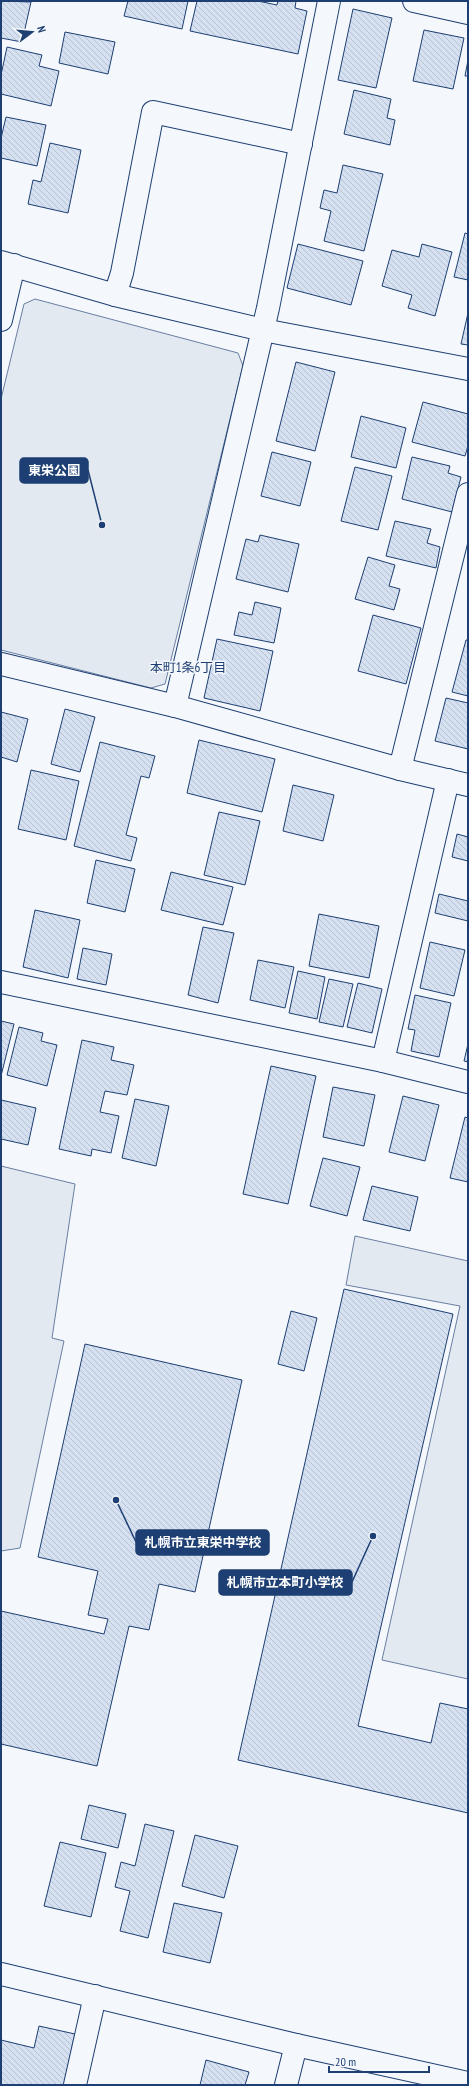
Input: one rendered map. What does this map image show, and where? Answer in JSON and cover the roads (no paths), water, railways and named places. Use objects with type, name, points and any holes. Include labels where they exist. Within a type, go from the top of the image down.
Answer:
[{"type":"street","points":[[175,706],[263,330],[329,1]]},
{"type":"street","points":[[414,1],[468,13]]},
{"type":"street","points":[[115,295],[122,273],[153,112],[301,144]]},
{"type":"street","points":[[1,320],[7,263],[115,295],[263,330],[468,370]]},
{"type":"street","points":[[400,769],[468,494]]},
{"type":"street","points":[[1,664],[175,706],[400,769],[458,783],[383,1061]]},
{"type":"street","points":[[1,982],[383,1061],[468,1082]]},
{"type":"street","points":[[1,1974],[468,2083]]},
{"type":"street","points":[[75,2085],[95,1996]]},
{"type":"street","points":[[286,2085],[296,2044]]},
{"type":"place","name":"東栄公園","points":[[102,525]]},
{"type":"place","name":"札幌市立東栄中学校","points":[[116,1500]]},
{"type":"place","name":"札幌市立本町小学校","points":[[373,1536]]},
{"type":"district","name":"本町1条6丁目","points":[[188,667]]}]
